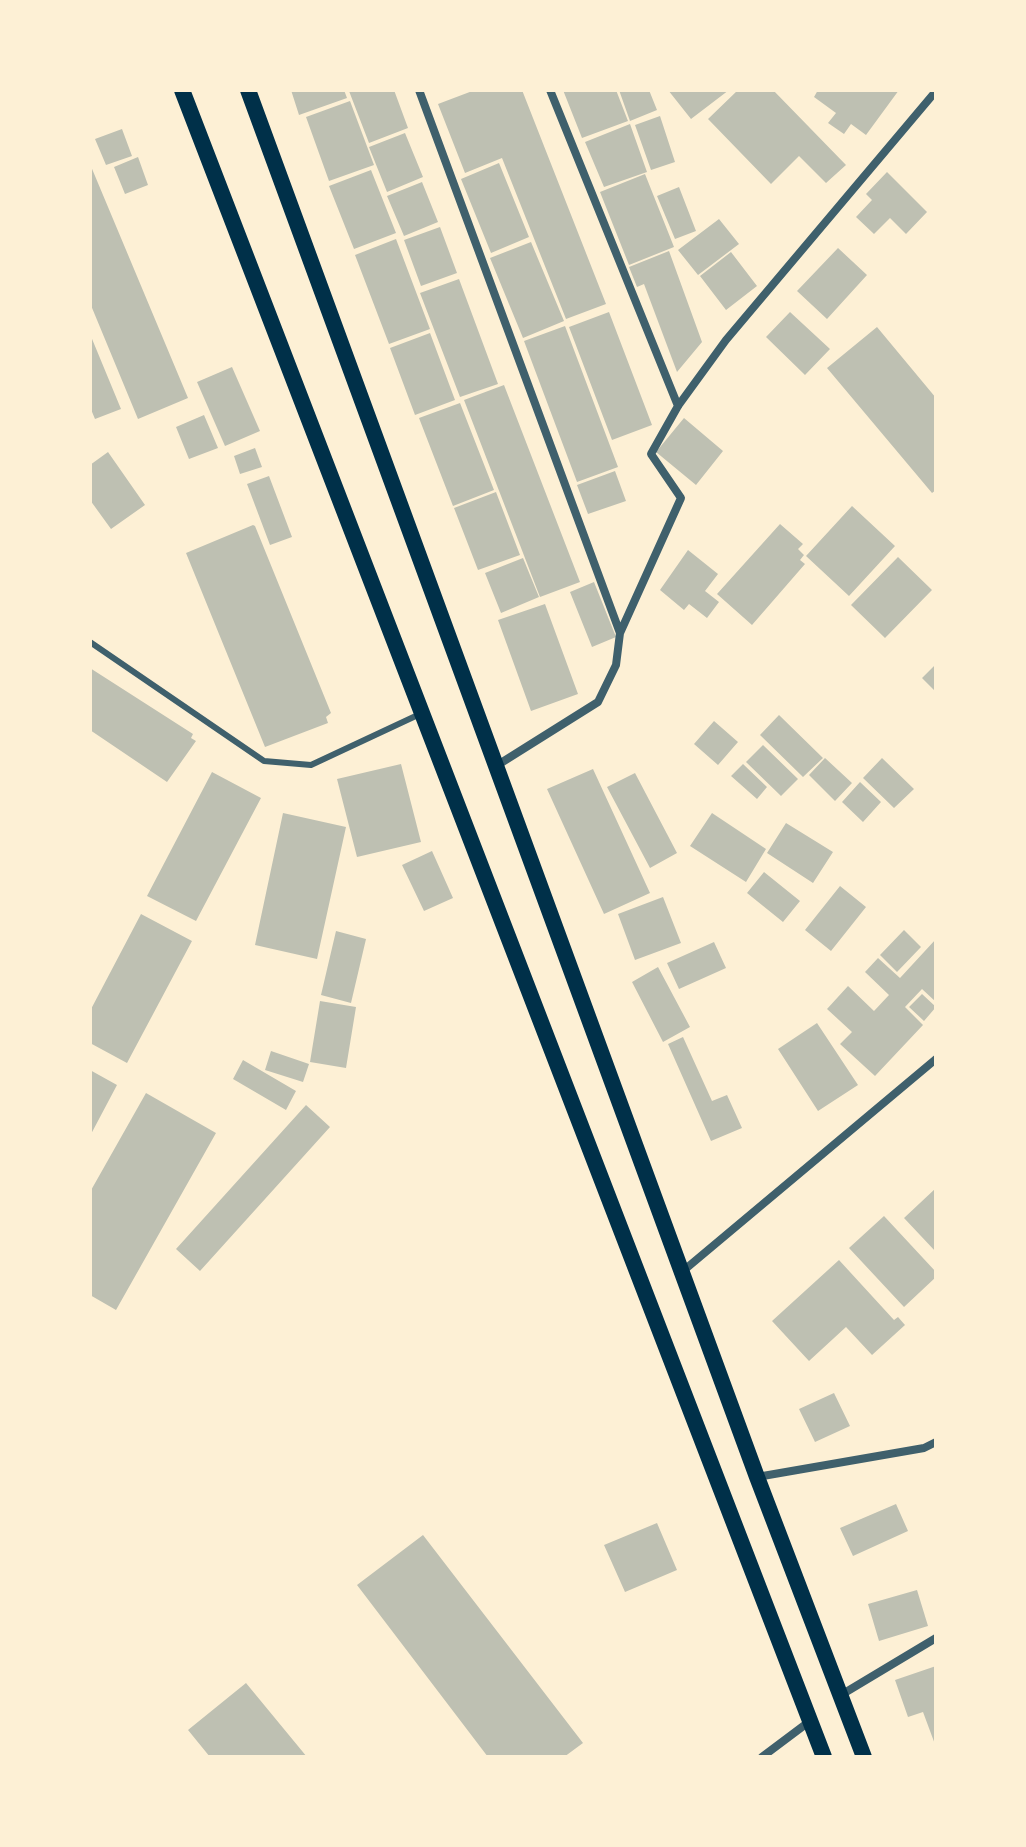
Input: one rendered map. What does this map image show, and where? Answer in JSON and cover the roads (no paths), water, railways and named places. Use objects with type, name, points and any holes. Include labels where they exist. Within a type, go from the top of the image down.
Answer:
[{"type":"main road","points":[[182,90],[824,1757]]},
{"type":"main road","points":[[248,90],[757,1477],[864,1757]]},
{"type":"street","points":[[419,90],[620,633]]},
{"type":"street","points":[[550,90],[678,406]]},
{"type":"street","points":[[496,766],[598,702],[616,665],[620,633],[681,498],[651,454],[678,406],[726,340],[936,91]]},
{"type":"street","points":[[683,1271],[936,1059]]},
{"type":"street","points":[[757,1477],[924,1448],[936,1442]]},
{"type":"street","points":[[841,1696],[936,1638]]},
{"type":"street","points":[[762,1757],[810,1721]]},
{"type":"lane","points":[[90,642],[264,761],[311,765],[420,714]]}]
